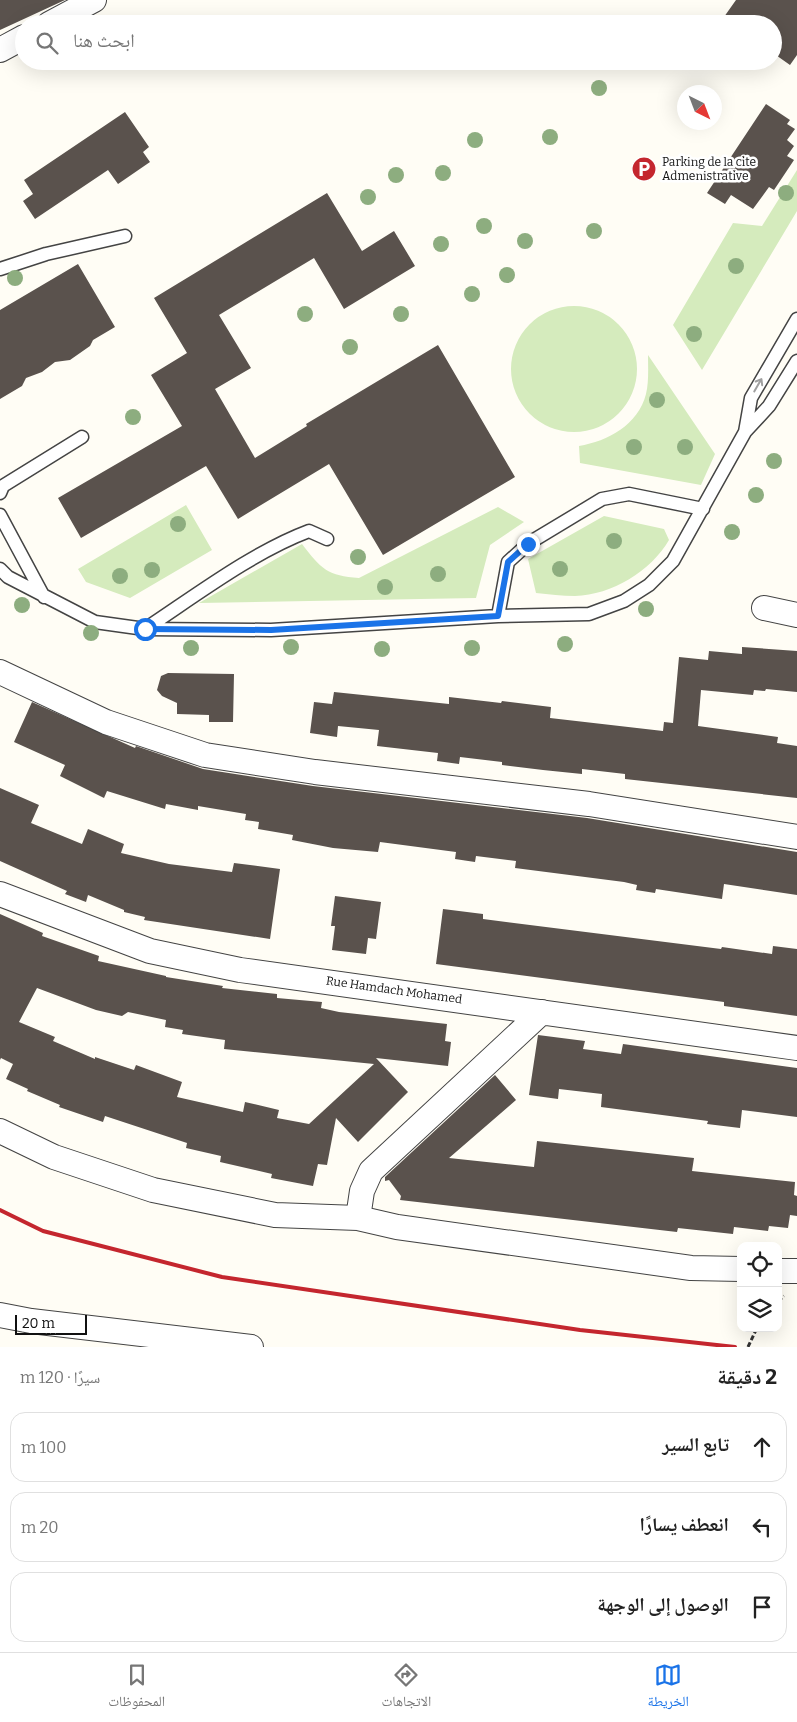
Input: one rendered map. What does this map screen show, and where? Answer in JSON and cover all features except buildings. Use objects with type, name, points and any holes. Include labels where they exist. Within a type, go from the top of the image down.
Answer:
[{"type":"street","points":[[66,15],[94,0]]},
{"type":"street","points":[[0,50],[15,42]]},
{"type":"street","points":[[764,608],[797,616]]},
{"type":"street","points":[[0,672],[106,722],[205,755],[316,772],[589,804],[797,837]]},
{"type":"street","name":"Rue Hamdach Mohamed","points":[[0,894],[150,952],[240,970],[797,1048]]},
{"type":"street","points":[[358,1218],[362,1191],[371,1171],[542,1012]]},
{"type":"street","points":[[0,1131],[54,1157],[153,1190],[275,1215],[358,1218],[397,1227],[691,1268],[737,1269]]},
{"type":"street","points":[[782,1270],[797,1271]]},
{"type":"street","points":[[0,1315],[125,1340],[251,1347]]},
{"type":"lane","points":[[0,270],[46,254],[125,236]]},
{"type":"lane","points":[[746,432],[751,398],[797,319]]},
{"type":"lane","points":[[0,568],[8,577],[95,622],[145,629],[271,630],[498,616],[589,614],[624,601],[649,585],[673,561],[746,432],[769,406],[797,361]]},
{"type":"lane","points":[[0,493],[3,486],[82,437]]},
{"type":"lane","points":[[498,616],[508,562],[528,544],[602,499],[629,494],[703,509]]},
{"type":"lane","points":[[0,515],[44,597]]},
{"type":"lane","points":[[145,629],[217,581],[290,538],[309,531],[327,539]]},
{"type":"path","points":[[748,1347],[756,1332]]},
{"type":"green space","points":[[797,170],[797,211],[702,370],[673,325],[733,223],[762,226]]},
{"type":"green space","points":[[574,306],[598,310],[619,324],[633,345],[637,369],[633,393],[619,414],[598,428],[574,432],[550,428],[529,414],[515,393],[511,369],[515,345],[529,324],[550,310]]},
{"type":"green space","points":[[648,355],[715,454],[701,485],[580,463],[579,446],[611,436],[629,423],[642,405],[647,389]]},
{"type":"green space","points":[[186,505],[212,550],[130,598],[86,582],[78,569]]},
{"type":"green space","points":[[498,507],[524,522],[490,545],[476,598],[199,603],[302,544],[326,570],[348,577],[359,578]]},
{"type":"green space","points":[[604,516],[664,529],[669,540],[652,562],[616,586],[589,595],[575,596],[536,593],[528,559]]},
{"type":"railway","points":[[0,1210],[43,1231],[222,1277],[580,1330],[735,1347]]},
{"type":"place","name":"Parking de la cite Admenistrative","points":[[644,169]]},
{"type":"route","points":[[145,629],[271,630],[498,616],[508,562],[528,544]]}]
